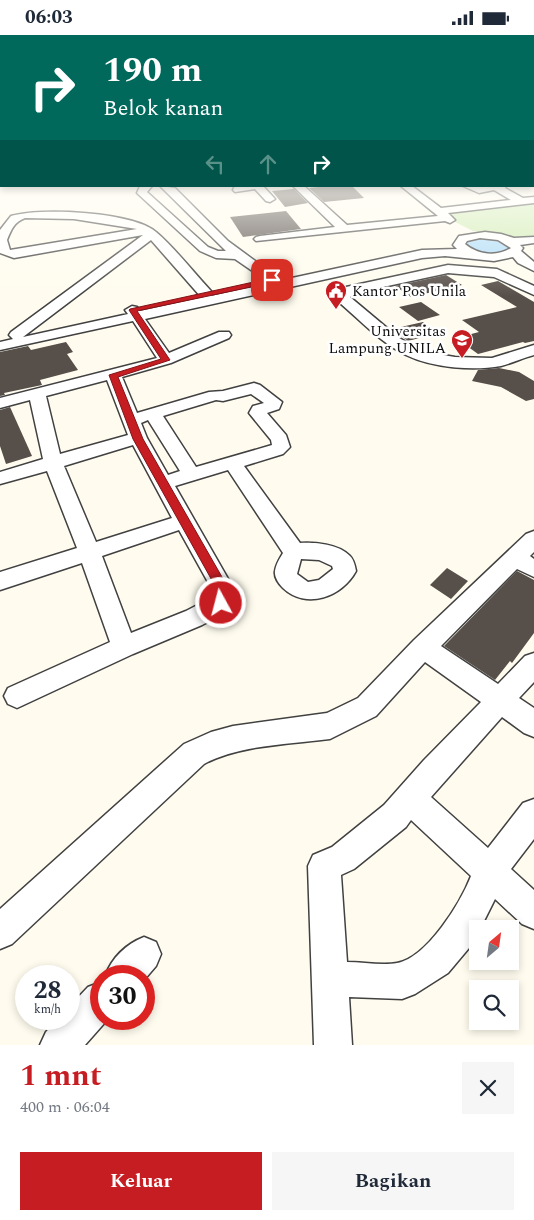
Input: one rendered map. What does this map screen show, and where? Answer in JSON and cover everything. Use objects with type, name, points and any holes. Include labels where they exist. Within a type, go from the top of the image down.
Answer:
[{"type":"street","points":[[151,201],[204,249],[216,254],[236,255]]},
{"type":"street","points":[[182,201],[236,255],[273,285]]},
{"type":"street","points":[[313,201],[343,223]]},
{"type":"street","points":[[260,239],[343,223],[442,216],[532,201]]},
{"type":"street","points":[[150,232],[14,254],[5,252],[1,240],[12,219],[24,214],[138,225],[150,232],[206,295]]},
{"type":"street","points":[[442,216],[457,231],[461,239],[459,245],[464,250],[474,254]]},
{"type":"street","points":[[16,335],[106,262],[131,249],[150,232]]},
{"type":"street","points":[[0,338],[273,285],[480,235],[503,238],[522,249]]},
{"type":"street","points":[[495,257],[522,249],[534,240]]},
{"type":"street","points":[[86,242],[106,262]]},
{"type":"street","points":[[131,249],[162,245]]},
{"type":"street","points":[[522,249],[522,260],[533,271]]},
{"type":"street","points":[[366,264],[445,251],[495,257],[533,271]]},
{"type":"street","points":[[422,254],[448,269]]},
{"type":"street","points":[[534,291],[497,273],[448,269],[351,290],[346,292],[344,298],[388,337],[412,352],[425,357],[490,362],[502,361],[534,350]]},
{"type":"street","points":[[508,277],[533,271]]},
{"type":"street","points":[[0,346],[206,295],[273,285]]},
{"type":"street","points":[[134,313],[166,360]]},
{"type":"street","points":[[0,403],[166,360],[224,335]]},
{"type":"street","points":[[17,695],[194,618],[221,603],[223,595],[220,584],[162,483],[134,429],[113,375]]},
{"type":"street","points":[[0,478],[53,463],[134,429],[152,413],[215,395],[223,396],[254,388],[259,389],[274,401],[273,405],[258,413],[280,439],[281,447],[277,450],[162,483]]},
{"type":"street","points":[[37,394],[53,463],[90,553],[124,647]]},
{"type":"street","points":[[152,413],[191,475]]},
{"type":"street","points":[[232,463],[294,551]]},
{"type":"street","points":[[0,581],[185,521]]},
{"type":"street","points":[[0,932],[194,754],[211,745],[234,739],[337,724],[367,707],[423,647],[524,563],[534,539]]},
{"type":"street","points":[[423,647],[534,724]]},
{"type":"street","points":[[333,1045],[324,866],[343,858],[395,816],[434,770],[534,664]]},
{"type":"street","points":[[411,799],[534,912]]},
{"type":"street","points":[[330,979],[402,981],[436,961],[457,936],[478,901],[489,872],[534,814]]},
{"type":"street","points":[[59,1045],[90,1011]]},
{"type":"lane","points":[[422,201],[465,230],[480,235]]},
{"type":"green space","points":[[534,201],[534,239],[514,241],[494,234],[473,231],[453,221],[442,212]]},
{"type":"water","points":[[494,237],[515,248],[493,256],[468,250],[463,242],[465,239]]},
{"type":"building","points":[[280,201],[306,201],[308,203],[285,207]]},
{"type":"building","points":[[286,211],[301,229],[243,237],[230,217]]},
{"type":"building","points":[[446,275],[462,285],[411,297],[395,286]]},
{"type":"building","points":[[498,281],[534,302],[534,341],[523,342],[478,354],[456,338],[479,332],[462,320],[517,307],[481,285]]},
{"type":"building","points":[[421,302],[440,315],[418,321],[399,307]]},
{"type":"building","points":[[423,322],[438,333],[408,341],[392,329]]},
{"type":"building","points":[[66,342],[73,352],[67,354],[78,370],[40,380],[42,385],[4,393],[5,395],[0,396],[0,352],[28,346],[31,350]]},
{"type":"building","points":[[499,368],[519,372],[534,381],[534,399],[526,401],[501,387],[472,381],[478,370]]},
{"type":"building","points":[[10,407],[32,456],[6,464],[0,446],[0,410]]},
{"type":"building","points":[[447,568],[468,581],[451,599],[430,585]]},
{"type":"building","points":[[517,571],[534,580],[534,633],[512,663],[510,661],[495,680],[444,646]]},
{"type":"place","name":"Kantor Pos Unila","points":[[336,310]]},
{"type":"place","name":"Universitas Lampung UNILA","points":[[462,359]]},
{"type":"route","points":[[221,603],[223,595],[220,584],[138,439],[113,375],[166,360],[132,310],[272,280]]}]
